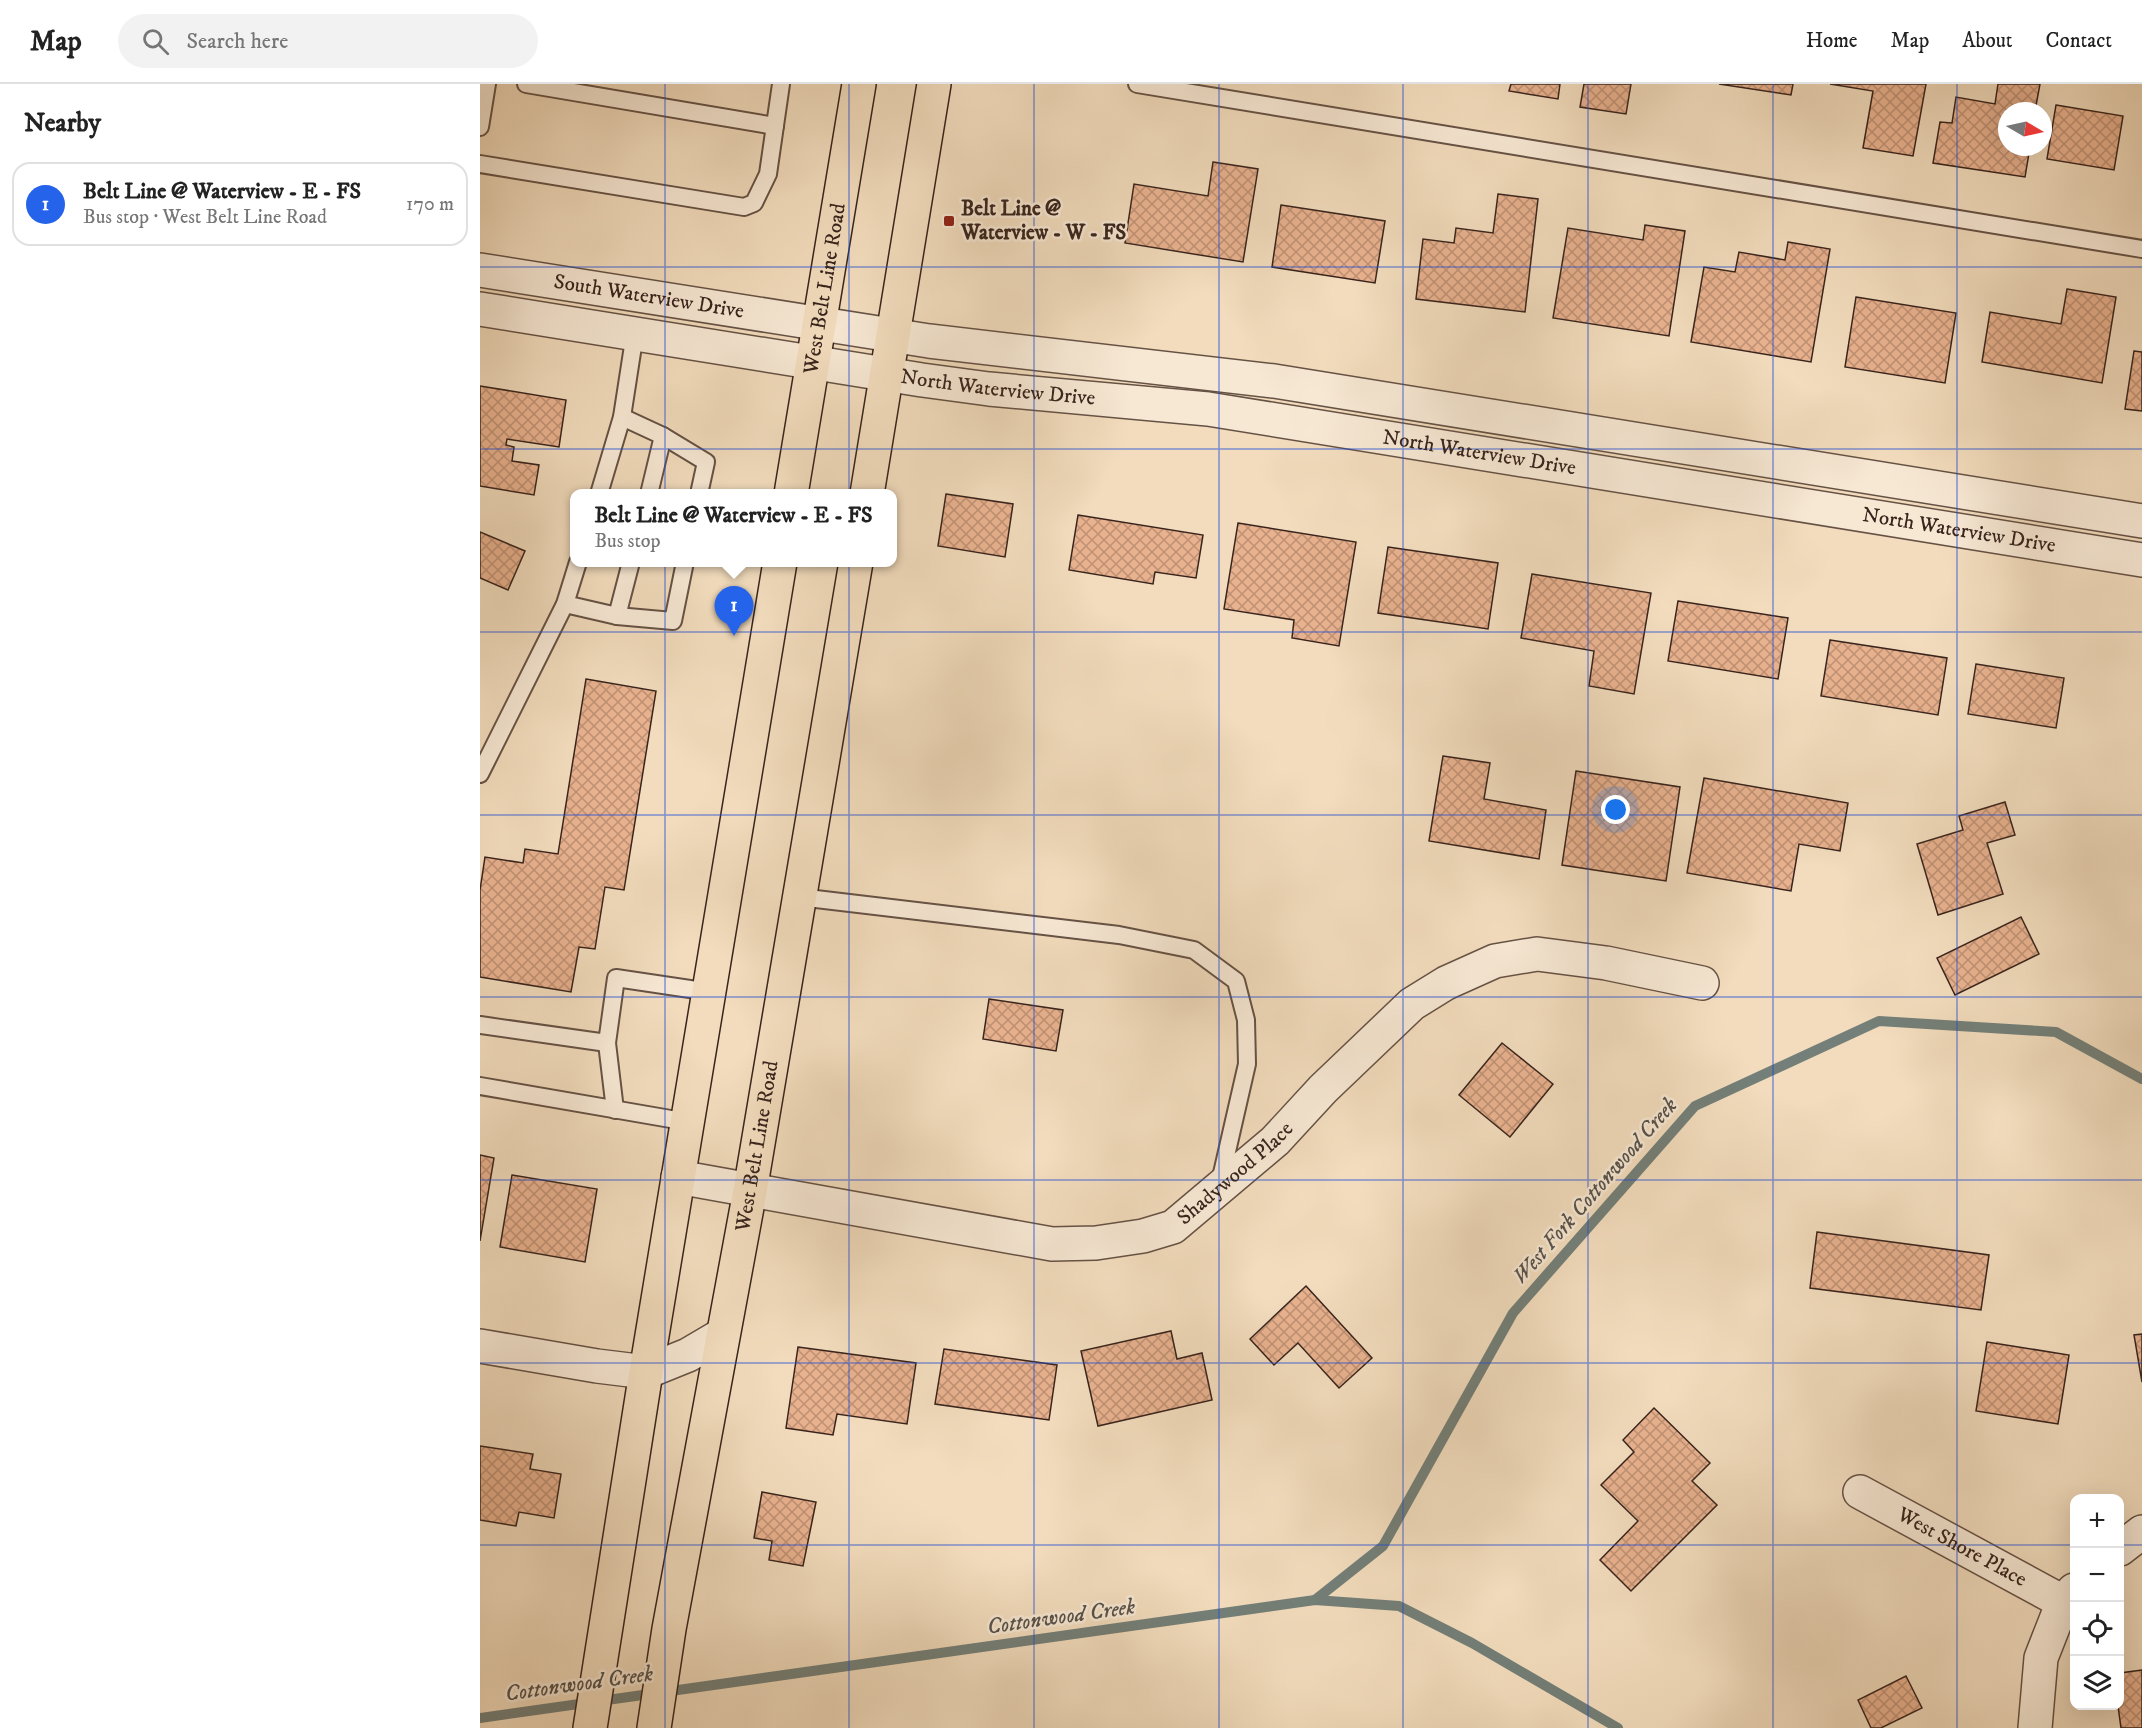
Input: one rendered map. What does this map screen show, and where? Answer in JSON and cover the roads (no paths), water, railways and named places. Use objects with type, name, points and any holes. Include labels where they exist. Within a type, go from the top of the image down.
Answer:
[{"type":"main road","name":"West Belt Line Road","points":[[792,489],[859,84]]},
{"type":"main road","points":[[868,489],[934,84]]},
{"type":"main road","points":[[590,1728],[646,1372],[779,567]]},
{"type":"main road","name":"West Belt Line Road","points":[[654,1728],[669,1629],[750,1191],[855,567]]},
{"type":"street","name":"South Waterview Drive","points":[[480,270],[818,323]]},
{"type":"street","name":"South Waterview Drive","points":[[480,309],[812,362]]},
{"type":"street","name":"North Waterview Drive","points":[[818,323],[1013,351],[1274,381],[2142,520]]},
{"type":"street","name":"North Waterview Drive","points":[[812,362],[989,389],[1208,409],[2142,560]]},
{"type":"street","name":"Shadywood Place","points":[[678,1177],[1053,1244],[1096,1244],[1143,1236],[1173,1227],[1275,1141],[1323,1089],[1413,1004],[1446,983],[1495,961],[1537,954],[1606,963],[1702,983]]},
{"type":"street","points":[[480,1346],[646,1372],[688,1355],[722,1335]]},
{"type":"street","name":"West Shore Place","points":[[1860,1492],[2069,1596]]},
{"type":"street","points":[[2121,1548],[2142,1532]]},
{"type":"street","points":[[2035,1728],[2041,1658],[2069,1596]]},
{"type":"lane","points":[[480,128],[487,84]]},
{"type":"lane","points":[[526,84],[775,126]]},
{"type":"lane","points":[[480,164],[744,207],[754,203],[768,174],[782,84]]},
{"type":"lane","points":[[1137,84],[2142,249]]},
{"type":"lane","points":[[600,489],[622,417],[635,333]]},
{"type":"lane","points":[[622,417],[663,436],[706,462],[700,489]]},
{"type":"lane","points":[[650,489],[663,436]]},
{"type":"lane","points":[[480,774],[565,604],[576,567]]},
{"type":"lane","points":[[617,616],[630,567]]},
{"type":"lane","points":[[565,604],[617,616],[673,621],[684,567]]},
{"type":"lane","points":[[799,897],[1119,935],[1194,950],[1236,981],[1246,1020],[1247,1064],[1219,1188]]},
{"type":"lane","points":[[615,1110],[607,1043],[616,978],[710,992]]},
{"type":"lane","points":[[480,1024],[607,1043]]},
{"type":"lane","points":[[480,1086],[688,1122]]},
{"type":"waterway","name":"West Fork Cottonwood Creek","points":[[1315,1600],[1383,1546],[1513,1313],[1695,1106],[1879,1021],[2056,1032],[2142,1079]]},
{"type":"waterway","name":"Cottonwood Creek","points":[[480,1718],[1315,1600],[1399,1606],[1472,1643],[1618,1728]]},
{"type":"place","name":"Belt Line @ Waterview - W - FS","points":[[949,221]]},
{"type":"place","name":"Belt Line @ Waterview - E - FS","points":[[734,636]]}]
